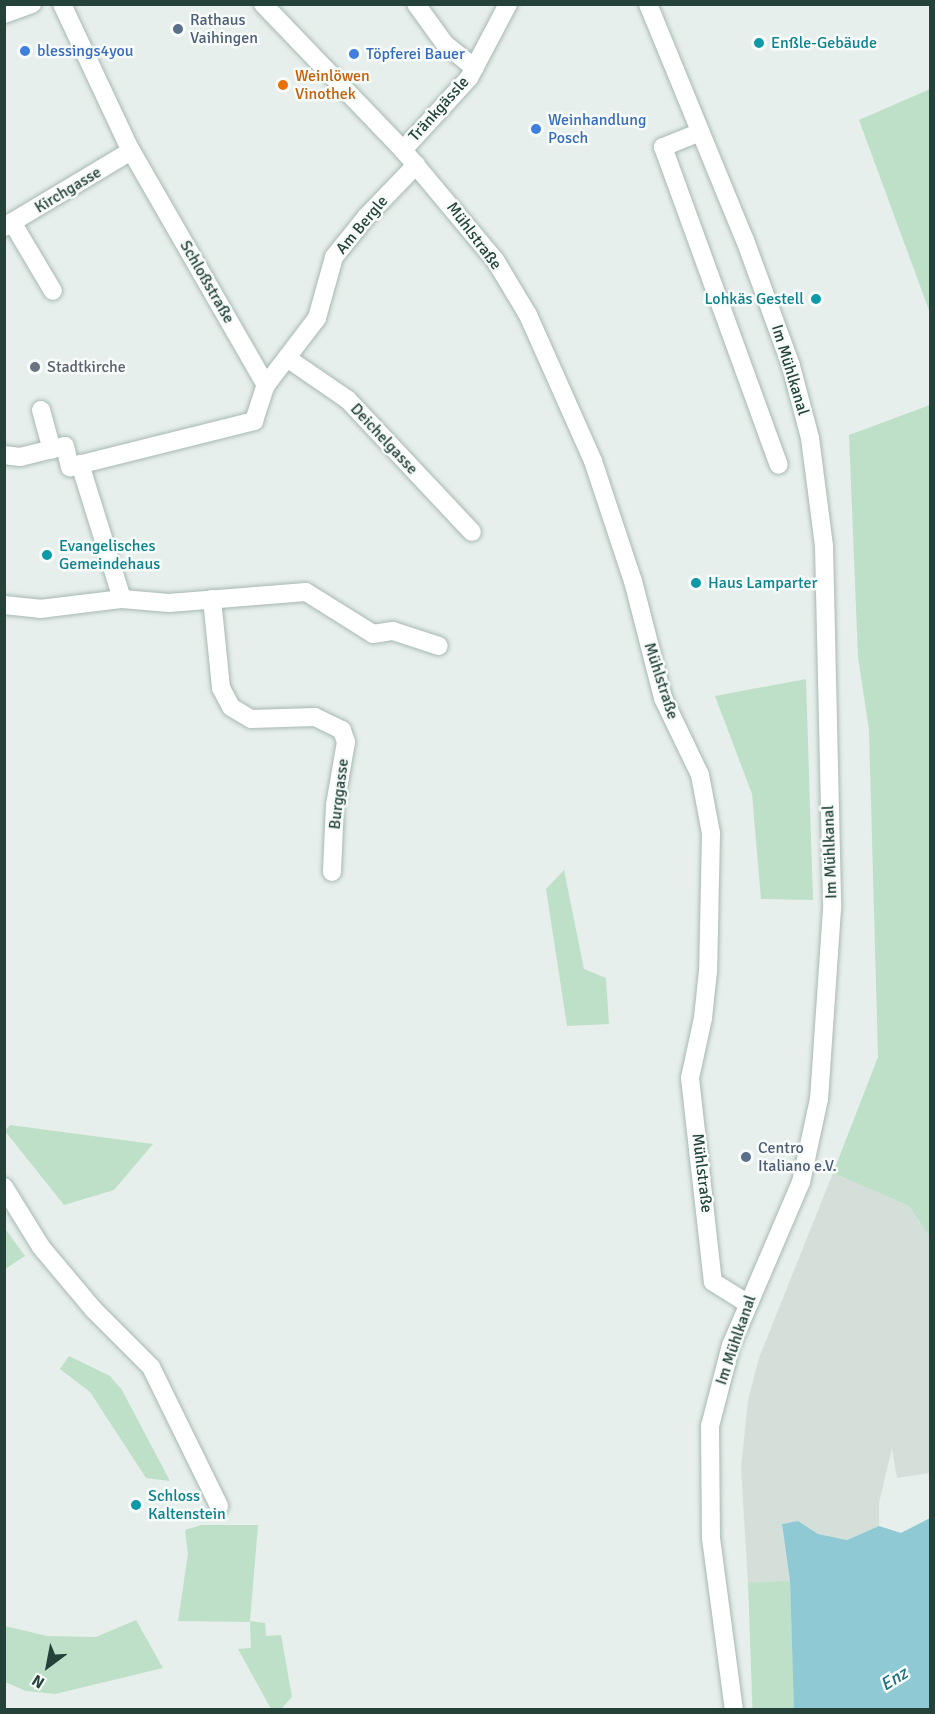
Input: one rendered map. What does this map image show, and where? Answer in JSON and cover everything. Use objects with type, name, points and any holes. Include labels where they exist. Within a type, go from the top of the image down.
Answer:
[{"type":"street","points":[[4,14],[32,4]]},
{"type":"street","name":"Schloßstraße","points":[[62,4],[130,149],[266,385]]},
{"type":"street","name":"Mühlstraße","points":[[263,4],[363,111],[403,150],[455,208],[518,297],[593,461],[633,581],[663,698],[700,775],[711,833],[708,972],[704,1018],[690,1078],[710,1229],[713,1282],[747,1303]]},
{"type":"street","name":"Tränkgässle","points":[[416,4],[445,44],[475,68]]},
{"type":"street","name":"Tränkgässle","points":[[403,150],[475,68],[508,4]]},
{"type":"street","name":"Im Mühlkanal","points":[[648,4],[698,133],[749,251],[801,397],[818,485],[824,546],[832,909],[819,1099],[801,1182],[747,1303],[721,1378],[710,1426],[711,1538],[734,1710]]},
{"type":"street","points":[[698,133],[663,147],[779,465]]},
{"type":"street","name":"Kirchgasse","points":[[8,225],[130,149]]},
{"type":"street","name":"Am Bergle","points":[[266,385],[317,318],[334,257],[367,216],[416,165]]},
{"type":"street","points":[[8,225],[52,291]]},
{"type":"street","name":"Deichelgasse","points":[[286,358],[348,400],[472,532]]},
{"type":"street","points":[[4,455],[20,457],[65,446],[70,467],[254,421],[266,385]]},
{"type":"street","points":[[41,410],[52,450]]},
{"type":"street","points":[[80,464],[122,599]]},
{"type":"street","points":[[4,605],[40,609],[122,599],[169,603],[290,591],[306,592],[373,634],[393,631],[439,646]]},
{"type":"street","name":"Burggasse","points":[[212,599],[221,687],[231,707],[251,718],[315,717],[342,730],[346,742],[335,805],[332,872]]},
{"type":"street","points":[[4,1187],[41,1247],[93,1309],[151,1367],[219,1506]]},
{"type":"shaded area","points":[[833,1173],[909,1206],[930,1237],[930,1473],[897,1478],[892,1448],[879,1503],[879,1526],[847,1540],[818,1534],[798,1521],[782,1524],[790,1581],[748,1585],[741,1468],[748,1400],[759,1358]]},
{"type":"green space","points":[[930,89],[930,313],[859,120]]},
{"type":"green space","points":[[930,405],[930,1237],[909,1206],[833,1173],[878,1057],[869,730],[858,657],[849,435]]},
{"type":"green space","points":[[806,679],[813,900],[761,899],[752,794],[715,696]]},
{"type":"green space","points":[[564,870],[584,969],[606,978],[609,1024],[567,1026],[546,889]]},
{"type":"green space","points":[[10,1125],[153,1144],[114,1190],[64,1205],[5,1131]]},
{"type":"green space","points":[[4,1227],[25,1256],[5,1269],[4,1269]]},
{"type":"green space","points":[[69,1356],[110,1376],[122,1390],[170,1481],[146,1478],[90,1392],[60,1369]]},
{"type":"green space","points":[[201,1525],[258,1525],[250,1621],[265,1623],[266,1636],[281,1635],[292,1697],[281,1709],[271,1709],[238,1649],[251,1648],[250,1622],[178,1621],[188,1554],[185,1530]]},
{"type":"green space","points":[[790,1581],[794,1709],[752,1710],[748,1582]]},
{"type":"green space","points":[[136,1620],[163,1668],[55,1694],[26,1691],[5,1682],[5,1626],[47,1636],[96,1637]]},
{"type":"water","name":"Enz","points":[[930,1518],[930,1709],[794,1709],[790,1581],[782,1524],[798,1521],[818,1534],[847,1540],[879,1526],[901,1533]]},
{"type":"place","name":"Rathaus Vaihingen","points":[[178,29]]},
{"type":"place","name":"Enßle-Gebäude","points":[[759,43]]},
{"type":"place","name":"blessings4you","points":[[25,51]]},
{"type":"place","name":"Töpferei Bauer","points":[[354,54]]},
{"type":"place","name":"Weinlöwen Vinothek","points":[[283,85]]},
{"type":"place","name":"Weinhandlung Posch","points":[[536,129]]},
{"type":"place","name":"Lohkäs Gestell","points":[[816,299]]},
{"type":"place","name":"Stadtkirche","points":[[35,367]]},
{"type":"place","name":"Evangelisches Gemeindehaus","points":[[47,555]]},
{"type":"place","name":"Haus Lamparter","points":[[696,583]]},
{"type":"place","name":"Centro Italiano e.V.","points":[[746,1157]]},
{"type":"place","name":"Schloss Kaltenstein","points":[[136,1505]]}]
